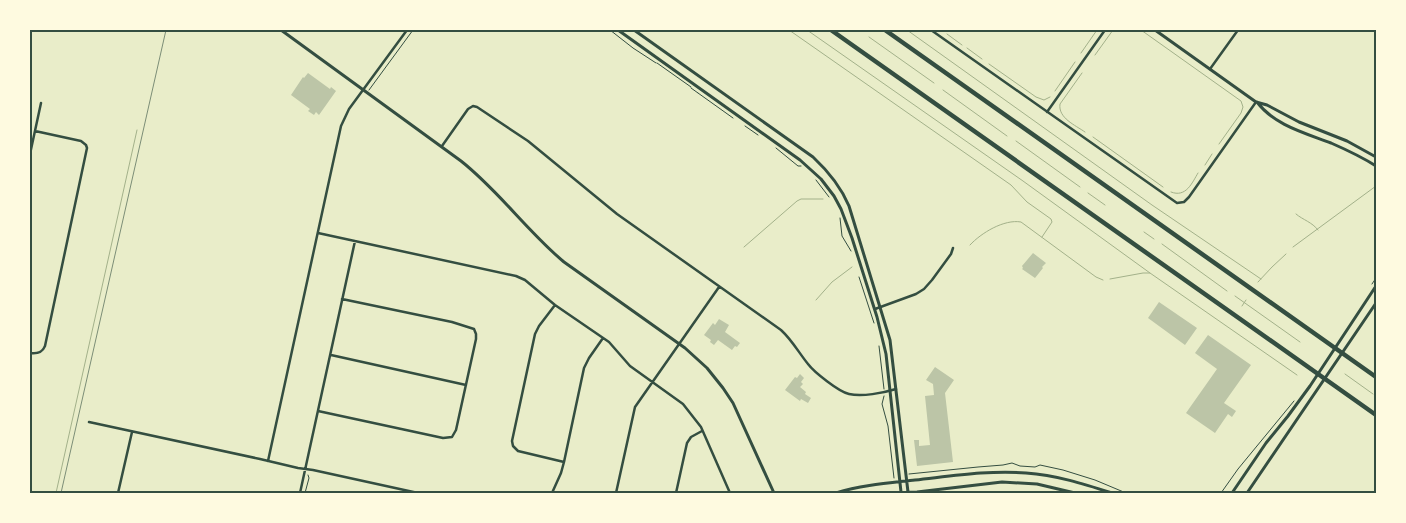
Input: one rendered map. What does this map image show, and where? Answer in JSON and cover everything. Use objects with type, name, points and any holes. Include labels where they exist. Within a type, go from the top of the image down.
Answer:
[{"type":"highway","points":[[831,30],[1376,415]]},
{"type":"highway","points":[[885,30],[1376,377]]},
{"type":"main road","points":[[281,30],[442,146],[486,181],[549,249],[564,262],[692,354],[707,369],[730,398],[774,493]]},
{"type":"main road","points":[[618,30],[795,156],[817,174],[834,196],[846,220],[875,309],[885,348],[901,492]]},
{"type":"main road","points":[[634,30],[808,154],[826,170],[841,189],[847,202],[881,307],[891,345],[908,492]]},
{"type":"main road","points":[[1155,30],[1281,122],[1298,131],[1348,151],[1376,166]]},
{"type":"main road","points":[[1256,102],[1267,105],[1299,122],[1342,139],[1376,157]]},
{"type":"main road","points":[[1232,493],[1266,443],[1310,386],[1376,286]]},
{"type":"main road","points":[[1247,493],[1376,303]]},
{"type":"main road","points":[[836,493],[907,481],[987,472],[1025,472],[1058,477],[1112,493]]},
{"type":"main road","points":[[893,493],[1008,482],[1036,484],[1075,493]]},
{"type":"street","points":[[268,461],[341,126],[349,109],[407,30]]},
{"type":"street","points":[[931,30],[1164,195],[1180,204],[1189,197],[1256,102]]},
{"type":"street","points":[[1047,112],[1105,30]]},
{"type":"street","points":[[1210,69],[1238,30]]},
{"type":"street","points":[[30,154],[41,103]]},
{"type":"street","points":[[442,146],[468,109],[473,106],[477,107],[528,142],[617,214],[784,333],[812,368],[843,392],[853,395],[896,389]]},
{"type":"street","points":[[30,353],[39,353],[44,346],[87,148],[84,143],[78,140],[35,131]]},
{"type":"street","points":[[318,233],[516,276],[525,280],[612,345],[630,366],[683,404],[696,419],[702,430],[730,493]]},
{"type":"street","points":[[300,493],[354,241]]},
{"type":"street","points":[[875,309],[916,294],[924,289],[945,262],[953,248]]},
{"type":"street","points":[[616,493],[634,409],[719,287]]},
{"type":"street","points":[[318,411],[448,438],[454,436],[466,385],[476,338],[474,329],[452,322],[342,299]]},
{"type":"street","points":[[555,304],[535,334],[512,441],[513,446],[518,451],[564,462]]},
{"type":"street","points":[[552,493],[564,462],[584,368],[603,338]]},
{"type":"street","points":[[330,355],[466,385]]},
{"type":"street","points":[[89,422],[418,493]]},
{"type":"street","points":[[676,493],[687,443],[702,430]]},
{"type":"street","points":[[118,493],[132,432]]},
{"type":"path","points":[[374,85],[413,30]]},
{"type":"path","points":[[610,30],[733,118]]},
{"type":"path","points":[[745,126],[758,135]]},
{"type":"path","points":[[773,146],[798,166],[801,166]]},
{"type":"path","points":[[816,180],[830,198]]},
{"type":"path","points":[[839,216],[842,236],[853,254]]},
{"type":"path","points":[[859,276],[871,315]]},
{"type":"path","points":[[880,350],[884,386]]},
{"type":"path","points":[[884,398],[882,407],[889,429],[894,476]]},
{"type":"path","points":[[1221,493],[1294,399]]},
{"type":"path","points":[[911,474],[978,466],[1004,465],[1012,462],[1020,466],[1035,467],[1040,465],[1063,470],[1090,478],[1126,493]]},
{"type":"path","points":[[305,493],[309,476]]},
{"type":"building","points":[[308,73],[330,89],[331,87],[336,91],[319,115],[316,112],[314,115],[308,111],[310,109],[291,95],[303,77]]},
{"type":"building","points":[[1033,253],[1046,263],[1035,278],[1022,269],[1022,266]]},
{"type":"building","points":[[1159,302],[1197,328],[1185,345],[1148,318]]},
{"type":"building","points":[[719,319],[729,325],[725,332],[740,343],[732,350],[718,340],[714,345],[704,335],[713,323],[715,325]]},
{"type":"building","points":[[1208,335],[1251,365],[1224,403],[1236,411],[1232,417],[1228,414],[1215,433],[1186,413],[1217,369],[1195,353]]},
{"type":"building","points":[[935,367],[954,380],[945,393],[953,462],[917,466],[914,440],[919,440],[919,446],[930,445],[925,396],[934,395],[933,384],[926,380]]},
{"type":"building","points":[[800,374],[804,378],[801,382],[803,384],[800,387],[811,398],[808,403],[801,399],[800,401],[785,390],[795,377],[797,378]]},
{"type":"waterway","points":[[789,30],[1011,185],[1027,202],[1051,219],[1052,222],[1042,237]]},
{"type":"waterway","points":[[807,30],[1023,181],[1150,273]]},
{"type":"waterway","points":[[907,30],[1152,205],[1261,279]]},
{"type":"waterway","points":[[1081,53],[1097,30]]},
{"type":"waterway","points":[[1095,55],[1113,30]]},
{"type":"waterway","points":[[1141,30],[1241,101],[1243,107],[1241,113],[1219,144]]},
{"type":"waterway","points":[[947,34],[962,45]]},
{"type":"waterway","points":[[869,37],[934,83]]},
{"type":"waterway","points":[[967,48],[982,59]]},
{"type":"waterway","points":[[1055,91],[1075,62]]},
{"type":"waterway","points":[[989,64],[1036,97],[1044,100],[1050,97]]},
{"type":"waterway","points":[[1082,73],[1060,104],[1060,109],[1068,121],[1085,132]]},
{"type":"waterway","points":[[943,90],[1007,136]]},
{"type":"waterway","points":[[56,493],[137,130]]},
{"type":"waterway","points":[[1093,137],[1163,187]]},
{"type":"waterway","points":[[1016,141],[1080,187]]},
{"type":"waterway","points":[[1205,165],[1212,154]]},
{"type":"waterway","points":[[1171,192],[1181,193],[1185,191],[1198,173]]},
{"type":"waterway","points":[[1293,247],[1376,186]]},
{"type":"waterway","points":[[1088,193],[1105,205]]},
{"type":"waterway","points":[[744,247],[797,201],[801,199],[823,199]]},
{"type":"waterway","points":[[1296,214],[1318,230]]},
{"type":"waterway","points":[[970,245],[993,228],[1007,223],[1021,222],[1096,277],[1103,280]]},
{"type":"waterway","points":[[1144,232],[1154,239]]},
{"type":"waterway","points":[[1162,244],[1227,291]]},
{"type":"waterway","points":[[1258,282],[1286,254]]},
{"type":"waterway","points":[[816,300],[832,282],[852,267]]},
{"type":"waterway","points":[[1110,279],[1150,273],[1297,375]]},
{"type":"waterway","points":[[1235,296],[1300,342]]},
{"type":"waterway","points":[[1242,306],[1246,300]]},
{"type":"waterway","points":[[1345,374],[1373,394]]},
{"type":"railway","points":[[61,493],[166,30]]}]
